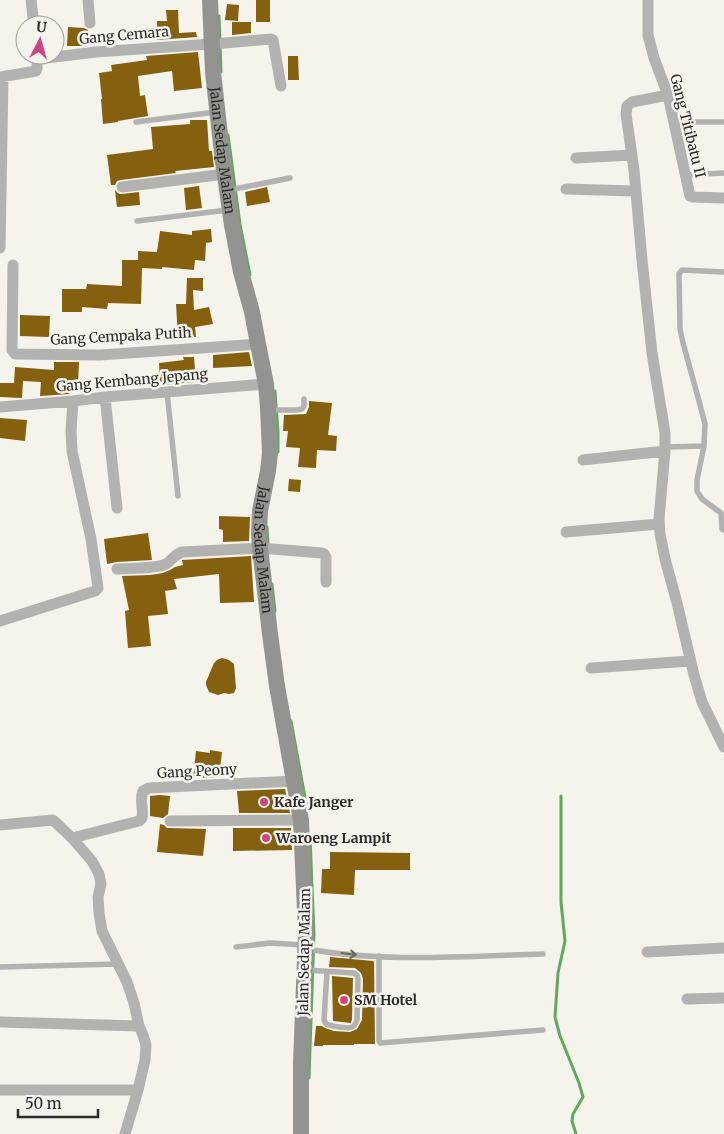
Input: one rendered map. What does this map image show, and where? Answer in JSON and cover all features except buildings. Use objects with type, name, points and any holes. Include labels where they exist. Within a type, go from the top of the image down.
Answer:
[{"type":"street","points":[[31,0],[33,15]]},
{"type":"street","points":[[88,0],[90,23]]},
{"type":"street","name":"Jalan Sedap Malam","points":[[210,0],[218,44],[213,72],[217,111],[232,185],[230,210],[241,272],[252,312],[266,384],[275,410],[268,471],[260,511],[259,534],[267,548],[273,658],[301,820],[305,897],[311,948],[311,971],[301,1063],[301,1134]]},
{"type":"street","name":"Gang Titibatu II","points":[[648,0],[648,35],[654,58],[668,95],[690,196],[693,198],[724,198]]},
{"type":"street","name":"Gang Cemara","points":[[65,55],[218,44],[271,38],[274,40],[281,86]]},
{"type":"street","points":[[0,248],[1,77],[36,71],[37,65]]},
{"type":"street","points":[[668,95],[632,102],[627,106],[626,114],[632,155],[652,352],[663,418],[665,449],[659,524],[663,552],[690,661],[702,702],[724,747]]},
{"type":"street","points":[[576,158],[632,155]]},
{"type":"street","points":[[122,187],[232,185]]},
{"type":"street","points":[[566,189],[635,191]]},
{"type":"street","name":"Gang Cempaka Putih","points":[[14,265],[12,350],[15,354],[100,355],[258,344]]},
{"type":"street","name":"Gang Kembang Jepang","points":[[0,407],[266,384]]},
{"type":"street","points":[[105,397],[117,508]]},
{"type":"street","points":[[0,621],[95,591],[98,588],[91,539],[72,451],[70,430],[73,401]]},
{"type":"street","points":[[583,460],[665,449]]},
{"type":"street","points":[[566,532],[659,524]]},
{"type":"street","points":[[117,569],[159,566],[166,564],[176,554],[182,552],[267,548],[324,554],[326,557],[326,582]]},
{"type":"street","points":[[591,668],[690,661]]},
{"type":"street","name":"Gang Peony","points":[[72,838],[139,820],[143,814],[141,796],[143,791],[148,788],[294,781]]},
{"type":"street","points":[[0,825],[54,820],[92,861],[99,874],[101,884],[98,897],[102,931],[119,964],[134,1003],[146,1046],[145,1060],[138,1090],[125,1134]]},
{"type":"street","points":[[170,822],[301,820]]},
{"type":"street","points":[[647,952],[724,948]]},
{"type":"street","points":[[687,999],[724,998]]},
{"type":"street","points":[[0,1022],[139,1026]]},
{"type":"street","points":[[0,1090],[138,1090]]},
{"type":"lane","points":[[136,122],[217,111]]},
{"type":"lane","points":[[674,122],[724,122]]},
{"type":"lane","points":[[686,175],[724,173]]},
{"type":"lane","points":[[232,185],[290,178]]},
{"type":"lane","points":[[137,221],[230,210]]},
{"type":"lane","points":[[724,272],[682,270],[679,274],[682,336],[705,424],[704,446],[697,491],[702,499],[721,513],[722,529],[724,530]]},
{"type":"lane","points":[[167,392],[178,496]]},
{"type":"lane","points":[[275,410],[302,409],[304,399]]},
{"type":"lane","points":[[665,449],[704,446]]},
{"type":"lane","points":[[236,947],[270,943],[361,955],[411,957],[543,954]]},
{"type":"lane","points":[[379,956],[380,1043],[543,1030]]},
{"type":"lane","points":[[0,967],[119,964]]},
{"type":"lane","points":[[311,971],[354,973],[357,975],[357,1020],[352,1027],[331,1026],[326,1024],[324,1020],[326,972]]},
{"type":"waterway","points":[[219,16],[221,72]]},
{"type":"waterway","points":[[228,135],[240,224],[250,275]]},
{"type":"waterway","points":[[275,391],[278,452]]},
{"type":"waterway","points":[[267,527],[268,545]]},
{"type":"waterway","points":[[272,584],[275,611]]},
{"type":"waterway","points":[[291,721],[306,803]]},
{"type":"waterway","points":[[561,796],[561,902],[565,941],[558,973],[555,1017],[560,1036],[583,1097],[573,1114],[572,1121],[576,1134]]},
{"type":"waterway","points":[[309,1078],[314,934],[310,837]]},
{"type":"place","name":"Kafe Janger","points":[[264,802]]},
{"type":"place","name":"Waroeng Lampit","points":[[266,838]]},
{"type":"place","name":"SM Hotel","points":[[344,1000]]}]
